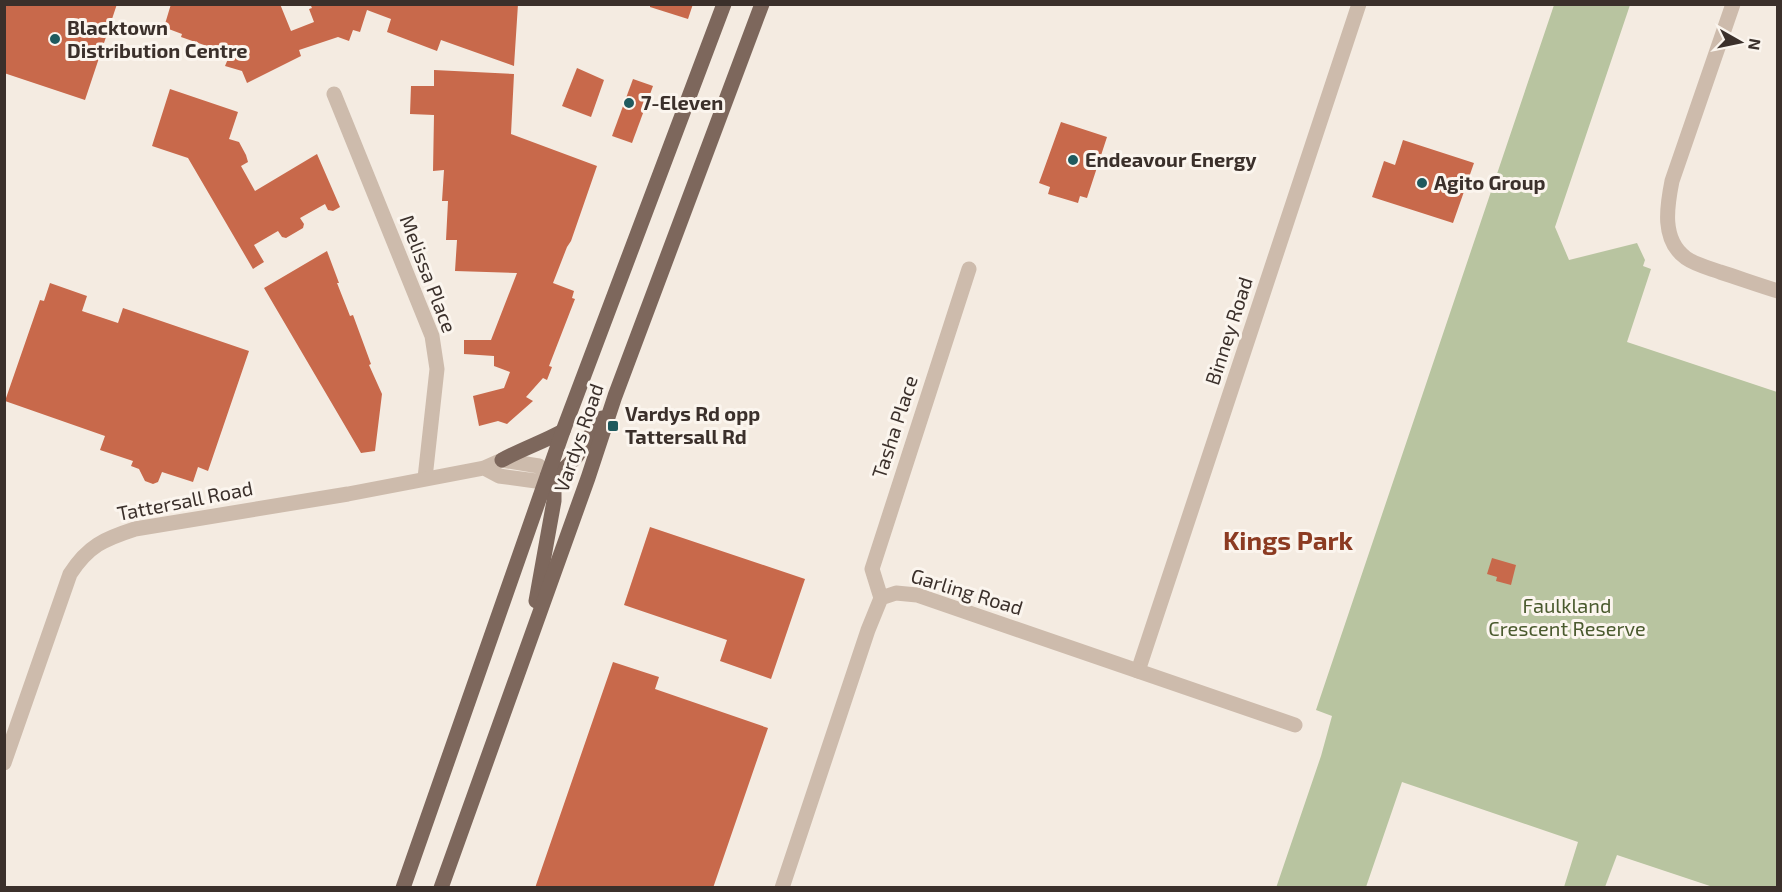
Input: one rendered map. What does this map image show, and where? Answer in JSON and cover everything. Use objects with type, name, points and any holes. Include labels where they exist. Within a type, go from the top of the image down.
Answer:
[{"type":"main road","name":"Vardys Road","points":[[403,888],[563,431],[724,4]]},
{"type":"main road","name":"Vardys Road","points":[[441,888],[588,478],[615,396],[762,4]]},
{"type":"main road","points":[[526,650],[553,510],[554,492],[548,475],[565,468],[576,457],[615,396]]},
{"type":"main road","points":[[502,460],[563,431]]},
{"type":"street","name":"Binney Road","points":[[1138,671],[1359,4]]},
{"type":"street","points":[[1732,4],[1672,181],[1667,206],[1668,226],[1673,244],[1684,257],[1697,265],[1778,291]]},
{"type":"street","name":"Melissa Place","points":[[334,94],[432,336],[437,369],[425,478]]},
{"type":"street","name":"Tasha Place","points":[[882,598],[872,569],[969,269]]},
{"type":"street","points":[[502,460],[539,465],[548,475]]},
{"type":"street","name":"Tattersall Road","points":[[4,763],[70,574],[87,551],[106,539],[135,529],[348,494],[484,468],[502,460]]},
{"type":"street","name":"Tattersall Road","points":[[484,468],[499,476],[536,481],[548,475]]},
{"type":"street","name":"Garling Road","points":[[782,888],[868,630],[882,598],[896,593],[917,595],[1295,725]]},
{"type":"green space","name":"Faulkland Crescent Reserve","points":[[1554,5],[1630,5],[1555,227],[1569,260],[1637,243],[1645,260],[1643,266],[1651,269],[1627,342],[1777,392],[1777,887],[1713,887],[1617,855],[1605,887],[1564,887],[1578,842],[1402,782],[1366,887],[1276,888],[1321,756],[1332,716],[1316,710]]},
{"type":"building","name":"Blacktown Distribution Centre","points":[[4,4],[117,4],[85,100],[4,73]]},
{"type":"building","points":[[171,4],[280,4],[291,31],[314,22],[309,9],[312,8],[310,4],[518,4],[514,66],[441,40],[437,51],[387,32],[391,19],[367,10],[360,32],[353,30],[349,41],[338,37],[299,50],[301,56],[247,83],[242,71],[225,66],[230,54],[181,37],[182,34],[166,28]]},
{"type":"building","points":[[650,4],[693,4],[688,19],[650,7]]},
{"type":"building","points":[[577,68],[604,80],[591,117],[562,106]]},
{"type":"building","points":[[434,70],[514,74],[511,134],[597,166],[571,241],[553,283],[574,291],[572,298],[575,299],[549,366],[552,367],[547,380],[543,378],[526,397],[533,401],[507,424],[498,421],[479,426],[473,396],[504,388],[510,372],[494,366],[494,356],[464,354],[464,340],[491,340],[517,273],[455,271],[457,240],[446,240],[448,201],[442,201],[444,170],[433,171],[434,115],[410,114],[411,86],[434,86]]},
{"type":"building","points":[[633,79],[653,86],[632,143],[612,136]]},
{"type":"building","points":[[170,89],[238,112],[229,139],[239,142],[246,155],[248,162],[241,166],[255,191],[317,154],[340,207],[333,211],[328,210],[325,204],[300,218],[304,224],[303,228],[286,238],[282,237],[278,231],[254,245],[264,262],[253,269],[188,158],[152,146]]},
{"type":"building","name":"Endeavour Energy","points":[[1061,122],[1107,137],[1087,198],[1080,196],[1078,203],[1048,194],[1050,187],[1039,183]]},
{"type":"building","name":"Agito Group","points":[[1403,140],[1474,163],[1453,223],[1372,197],[1384,161],[1395,165]]},
{"type":"building","points":[[327,251],[339,283],[337,283],[350,316],[353,315],[371,364],[369,365],[382,394],[375,451],[361,453],[264,288]]},
{"type":"building","points":[[50,283],[87,296],[82,311],[118,323],[123,308],[249,351],[208,471],[198,467],[193,482],[162,472],[158,482],[153,484],[145,481],[139,469],[131,466],[133,461],[100,450],[105,436],[5,401],[40,300],[44,301]]},
{"type":"building","points":[[650,527],[805,579],[771,679],[720,661],[727,640],[624,605]]},
{"type":"building","points":[[1492,558],[1516,565],[1511,585],[1496,581],[1497,577],[1487,574]]},
{"type":"building","points":[[613,662],[659,677],[655,689],[768,728],[713,888],[535,888]]},
{"type":"place","name":"Blacktown Distribution Centre","points":[[55,39]]},
{"type":"place","name":"7-Eleven","points":[[629,103]]},
{"type":"place","name":"Endeavour Energy","points":[[1073,160]]},
{"type":"place","name":"Agito Group","points":[[1422,183]]},
{"type":"place","name":"Vardys Rd opp Tattersall Rd","points":[[613,426]]},
{"type":"district","name":"Kings Park","points":[[1288,541]]}]
